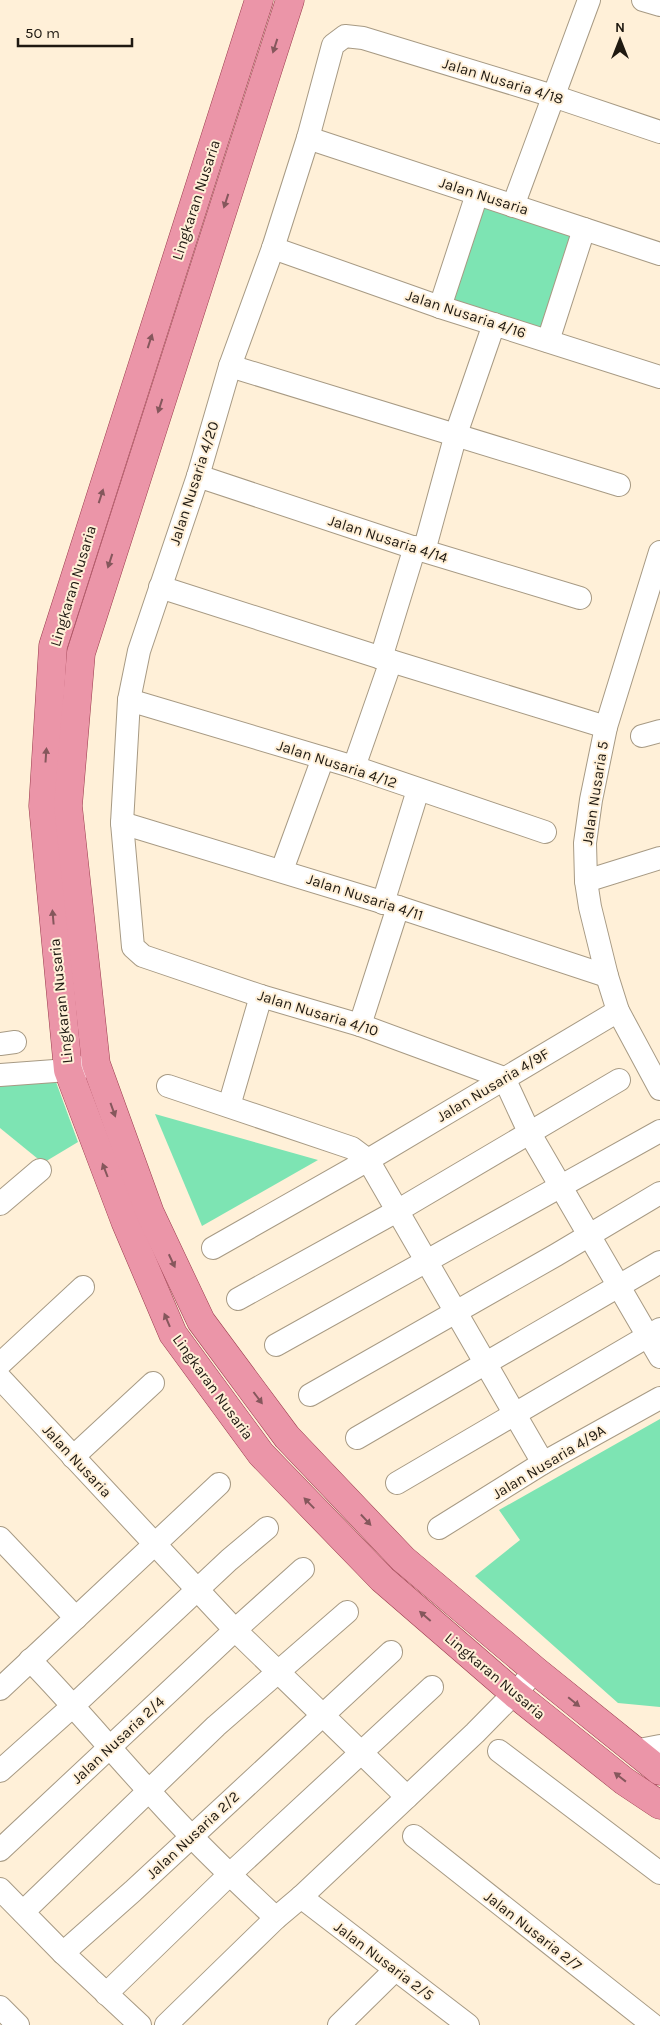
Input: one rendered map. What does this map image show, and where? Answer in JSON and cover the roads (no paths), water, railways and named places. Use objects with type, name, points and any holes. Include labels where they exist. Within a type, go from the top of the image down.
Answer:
[{"type":"main road","name":"Lingkaran Nusaria","points":[[259,0],[53,646],[43,806],[68,1070],[125,1221],[173,1334],[261,1454],[382,1579],[515,1694],[624,1781],[660,1804]]},
{"type":"main road","name":"Lingkaran Nusaria","points":[[290,0],[81,653],[68,806],[96,1064],[150,1213],[201,1321],[287,1437],[403,1559],[536,1671],[660,1771]]},
{"type":"street","points":[[514,206],[589,0]]},
{"type":"street","points":[[643,0],[660,6]]},
{"type":"street","name":"Jalan Nusaria 4/18","points":[[345,36],[364,38],[553,96],[660,132]]},
{"type":"street","name":"Jalan Nusaria 4/20","points":[[134,947],[122,823],[129,700],[138,651],[198,476],[230,366],[273,248],[308,138],[334,45],[345,36]]},
{"type":"street","name":"Jalan Nusaria","points":[[308,138],[660,254]]},
{"type":"street","points":[[440,307],[477,194]]},
{"type":"street","points":[[548,341],[584,229]]},
{"type":"street","name":"Jalan Nusaria 4/16","points":[[273,248],[440,307],[660,377]]},
{"type":"street","points":[[354,767],[419,549],[494,324]]},
{"type":"street","points":[[230,366],[619,485]]},
{"type":"street","name":"Jalan Nusaria 4/14","points":[[198,476],[419,549],[580,598]]},
{"type":"street","name":"Jalan Nusaria 5","points":[[660,552],[651,605],[606,727],[591,800],[585,843],[586,881],[590,908],[607,976],[618,1011],[660,1089]]},
{"type":"street","points":[[160,587],[606,727]]},
{"type":"street","name":"Jalan Nusaria 4/12","points":[[129,700],[354,767],[544,832]]},
{"type":"street","points":[[282,870],[323,758]]},
{"type":"street","points":[[360,1025],[418,790]]},
{"type":"street","name":"Jalan Nusaria 4/11","points":[[122,823],[282,870],[607,976]]},
{"type":"street","points":[[586,881],[660,858]]},
{"type":"street","name":"Jalan Nusaria 4/10","points":[[134,947],[143,956],[262,996],[360,1025],[504,1078]]},
{"type":"street","points":[[229,1106],[262,996]]},
{"type":"street","name":"Jalan Nusaria 4/9F","points":[[213,1248],[368,1160],[618,1011]]},
{"type":"street","points":[[0,1075],[68,1070],[96,1064]]},
{"type":"street","points":[[504,1078],[529,1132],[588,1236],[618,1286],[654,1333],[660,1357]]},
{"type":"street","points":[[238,1299],[397,1210],[618,1080]]},
{"type":"street","points":[[168,1086],[352,1148],[368,1160],[542,1463]]},
{"type":"street","points":[[276,1345],[660,1130]]},
{"type":"street","points":[[0,1204],[40,1170]]},
{"type":"street","points":[[310,1395],[660,1193]]},
{"type":"street","points":[[357,1438],[660,1262]]},
{"type":"street","points":[[1,1376],[84,1287]]},
{"type":"street","points":[[397,1483],[654,1333]]},
{"type":"street","name":"Jalan Nusaria","points":[[1,1376],[73,1457],[235,1630],[407,1797]]},
{"type":"street","points":[[73,1457],[153,1383]]},
{"type":"street","name":"Jalan Nusaria 4/9A","points":[[440,1528],[542,1463],[660,1398]]},
{"type":"street","points":[[0,1689],[219,1484]]},
{"type":"street","points":[[0,1771],[74,1706],[197,1590],[267,1528]]},
{"type":"street","points":[[0,1538],[76,1618]]},
{"type":"street","name":"Jalan Nusaria 2/4","points":[[0,1850],[235,1630],[303,1569]]},
{"type":"street","points":[[23,1912],[216,1726],[347,1612]]},
{"type":"street","name":"Jalan Nusaria 2/2","points":[[63,1953],[391,1652]]},
{"type":"street","points":[[30,1660],[74,1706],[191,1837],[276,1918]]},
{"type":"street","points":[[166,2025],[276,1918],[301,1897],[515,1694],[536,1671]]},
{"type":"street","points":[[106,1994],[229,1875],[432,1687]]},
{"type":"street","points":[[634,1751],[660,1746]]},
{"type":"street","points":[[499,1751],[660,1873]]},
{"type":"street","name":"Jalan Nusaria 2/7","points":[[414,1836],[652,2025]]},
{"type":"street","points":[[0,1889],[63,1953],[140,2025]]},
{"type":"street","name":"Jalan Nusaria 2/5","points":[[301,1897],[468,2025]]},
{"type":"street","points":[[339,2025],[395,1970]]},
{"type":"street","points":[[0,2007],[18,2025]]}]
